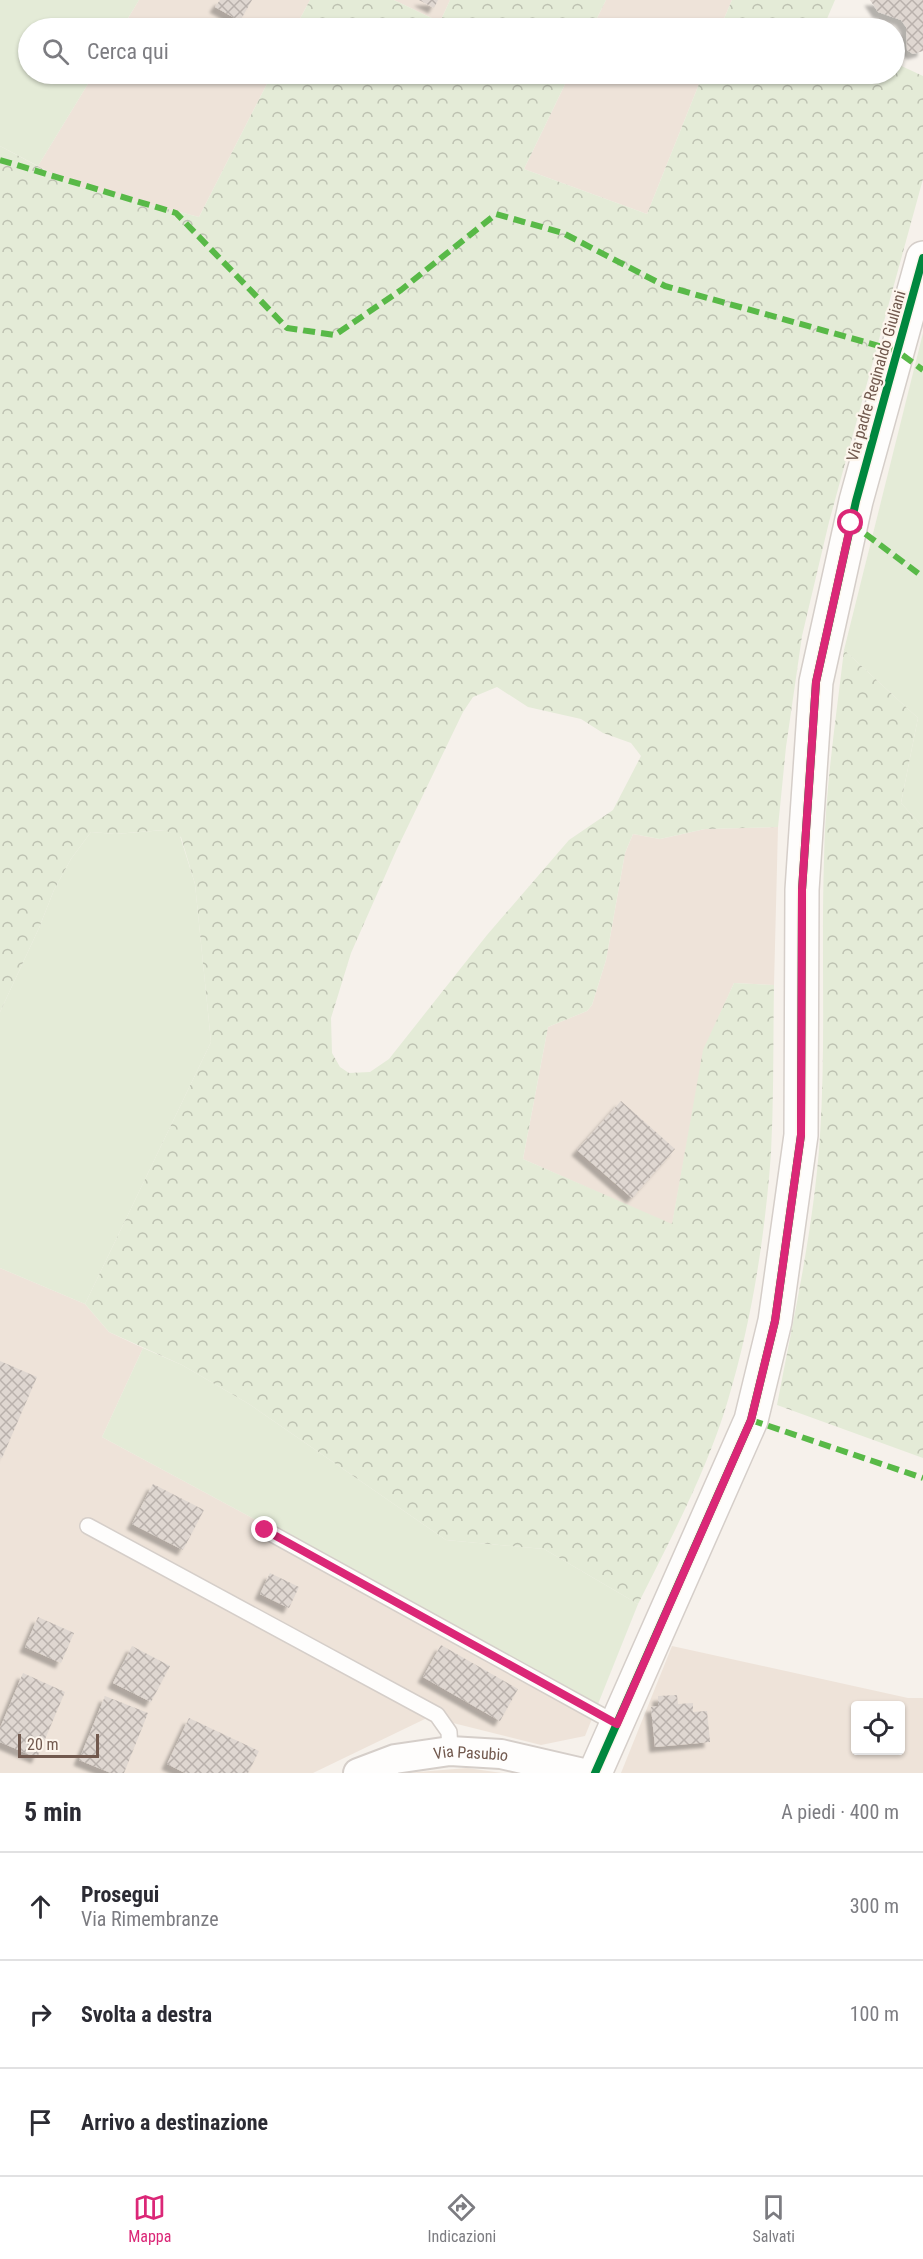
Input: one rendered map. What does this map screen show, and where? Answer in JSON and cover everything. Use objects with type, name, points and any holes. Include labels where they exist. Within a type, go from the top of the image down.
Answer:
[{"type":"street","name":"Via padre Reginaldo Giuliani","points":[[595,1773],[751,1420],[775,1321],[801,1135],[802,890],[816,682],[856,501],[923,258]]},
{"type":"street","name":"Via Pasubio","points":[[358,1773],[395,1759],[450,1751],[501,1754],[583,1773]]},
{"type":"lane","points":[[88,1526],[437,1715],[449,1732],[450,1751]]},
{"type":"lane","points":[[265,1530],[617,1724]]},
{"type":"shaded area","points":[[139,0],[310,0],[300,18],[128,18]]},
{"type":"shaded area","points":[[394,0],[450,0],[442,18],[432,18]]},
{"type":"shaded area","points":[[606,0],[732,0],[724,18],[597,18]]},
{"type":"shaded area","points":[[88,84],[267,84],[199,217],[73,185],[38,166]]},
{"type":"shaded area","points":[[565,84],[699,84],[647,214],[524,169]]},
{"type":"shaded area","points":[[778,827],[774,985],[734,983],[704,1050],[672,1225],[523,1159],[548,1027],[587,1011],[592,1005],[606,960],[625,853],[633,834],[660,839],[705,829]]},
{"type":"shaded area","points":[[0,1268],[85,1304],[109,1332],[143,1348],[102,1437],[598,1704],[585,1736],[541,1745],[429,1717],[313,1773],[0,1773]]},
{"type":"shaded area","points":[[672,1646],[908,1698],[923,1698],[923,1773],[621,1773]]},
{"type":"shaded area","points":[[467,1768],[502,1773],[406,1773]]},
{"type":"green space","points":[[0,0],[139,0],[128,18],[18,18],[18,84],[88,84],[38,166],[0,146]]},
{"type":"green space","points":[[310,0],[394,0],[432,18],[300,18]]},
{"type":"green space","points":[[450,0],[606,0],[597,18],[442,18]]},
{"type":"green space","points":[[732,0],[835,0],[827,18],[724,18]]},
{"type":"green space","points":[[905,68],[923,76],[923,179],[829,522],[802,636],[786,747],[778,827],[705,829],[660,839],[633,834],[625,853],[606,960],[592,1005],[587,1011],[548,1027],[523,1159],[672,1224],[703,1050],[734,983],[774,985],[771,1153],[761,1247],[751,1309],[728,1400],[710,1453],[688,1504],[638,1604],[544,1549],[446,1540],[249,1404],[182,1365],[109,1332],[85,1304],[211,1042],[195,884],[181,837],[164,830],[115,834],[91,832],[71,859],[54,890],[0,1012],[0,146],[73,185],[199,217],[267,84],[565,84],[524,169],[647,214],[699,84],[905,84]],"holes":[[[497,687],[528,707],[581,719],[603,733],[631,743],[641,756],[613,810],[569,840],[487,935],[389,1059],[370,1072],[349,1073],[340,1067],[332,1053],[331,1018],[351,953],[396,851],[463,712],[473,697]]]},
{"type":"green space","points":[[923,333],[923,827],[901,803],[918,718],[844,650]]},
{"type":"green space","points":[[844,650],[918,718],[901,803],[923,827],[923,1458],[777,1405],[803,1271],[817,1170],[823,1067],[823,894],[826,807]]},
{"type":"green space","points":[[165,830],[180,836],[195,884],[211,1042],[85,1304],[0,1268],[0,1012],[54,890],[71,859],[91,832],[115,834]]},
{"type":"green space","points":[[143,1348],[182,1365],[249,1404],[446,1540],[544,1549],[638,1604],[598,1704],[102,1437]]},
{"type":"building","points":[[220,0],[252,0],[242,18],[235,18],[215,7]]},
{"type":"building","points":[[419,0],[438,0],[434,8]]},
{"type":"building","points":[[870,0],[923,0],[923,51],[913,54],[907,50],[905,18],[895,18],[878,12]]},
{"type":"building","points":[[621,1101],[675,1149],[632,1198],[577,1150]]},
{"type":"building","points":[[0,1361],[37,1377],[2,1458],[0,1457]]},
{"type":"building","points":[[153,1484],[204,1510],[183,1550],[132,1524]]},
{"type":"building","points":[[270,1573],[299,1587],[289,1608],[260,1594]]},
{"type":"building","points":[[38,1617],[74,1633],[61,1663],[25,1647]]},
{"type":"building","points":[[441,1645],[518,1689],[500,1721],[423,1677]]},
{"type":"building","points":[[132,1646],[170,1666],[151,1702],[113,1683]]},
{"type":"building","points":[[23,1673],[65,1692],[37,1758],[0,1742],[0,1728]]},
{"type":"building","points":[[677,1695],[678,1704],[693,1703],[693,1712],[707,1711],[710,1742],[655,1747],[651,1707],[658,1706],[658,1696]]},
{"type":"building","points":[[105,1696],[148,1713],[124,1773],[111,1773],[79,1760]]},
{"type":"building","points":[[189,1718],[259,1751],[248,1773],[185,1773],[167,1764]]},
{"type":"marked path","points":[[0,160],[176,213],[287,328],[335,335],[401,290],[496,214],[563,233],[665,286],[897,351],[923,370]]},
{"type":"marked path","points":[[851,523],[923,577]]},
{"type":"marked path","points":[[751,1420],[923,1478]]},
{"type":"cycle path","points":[[595,1773],[751,1420],[775,1321],[801,1135],[802,890],[816,682],[856,501],[923,258]]},
{"type":"route","points":[[265,1530],[617,1724],[751,1420],[775,1321],[801,1135],[802,890],[816,682],[851,523]]}]
